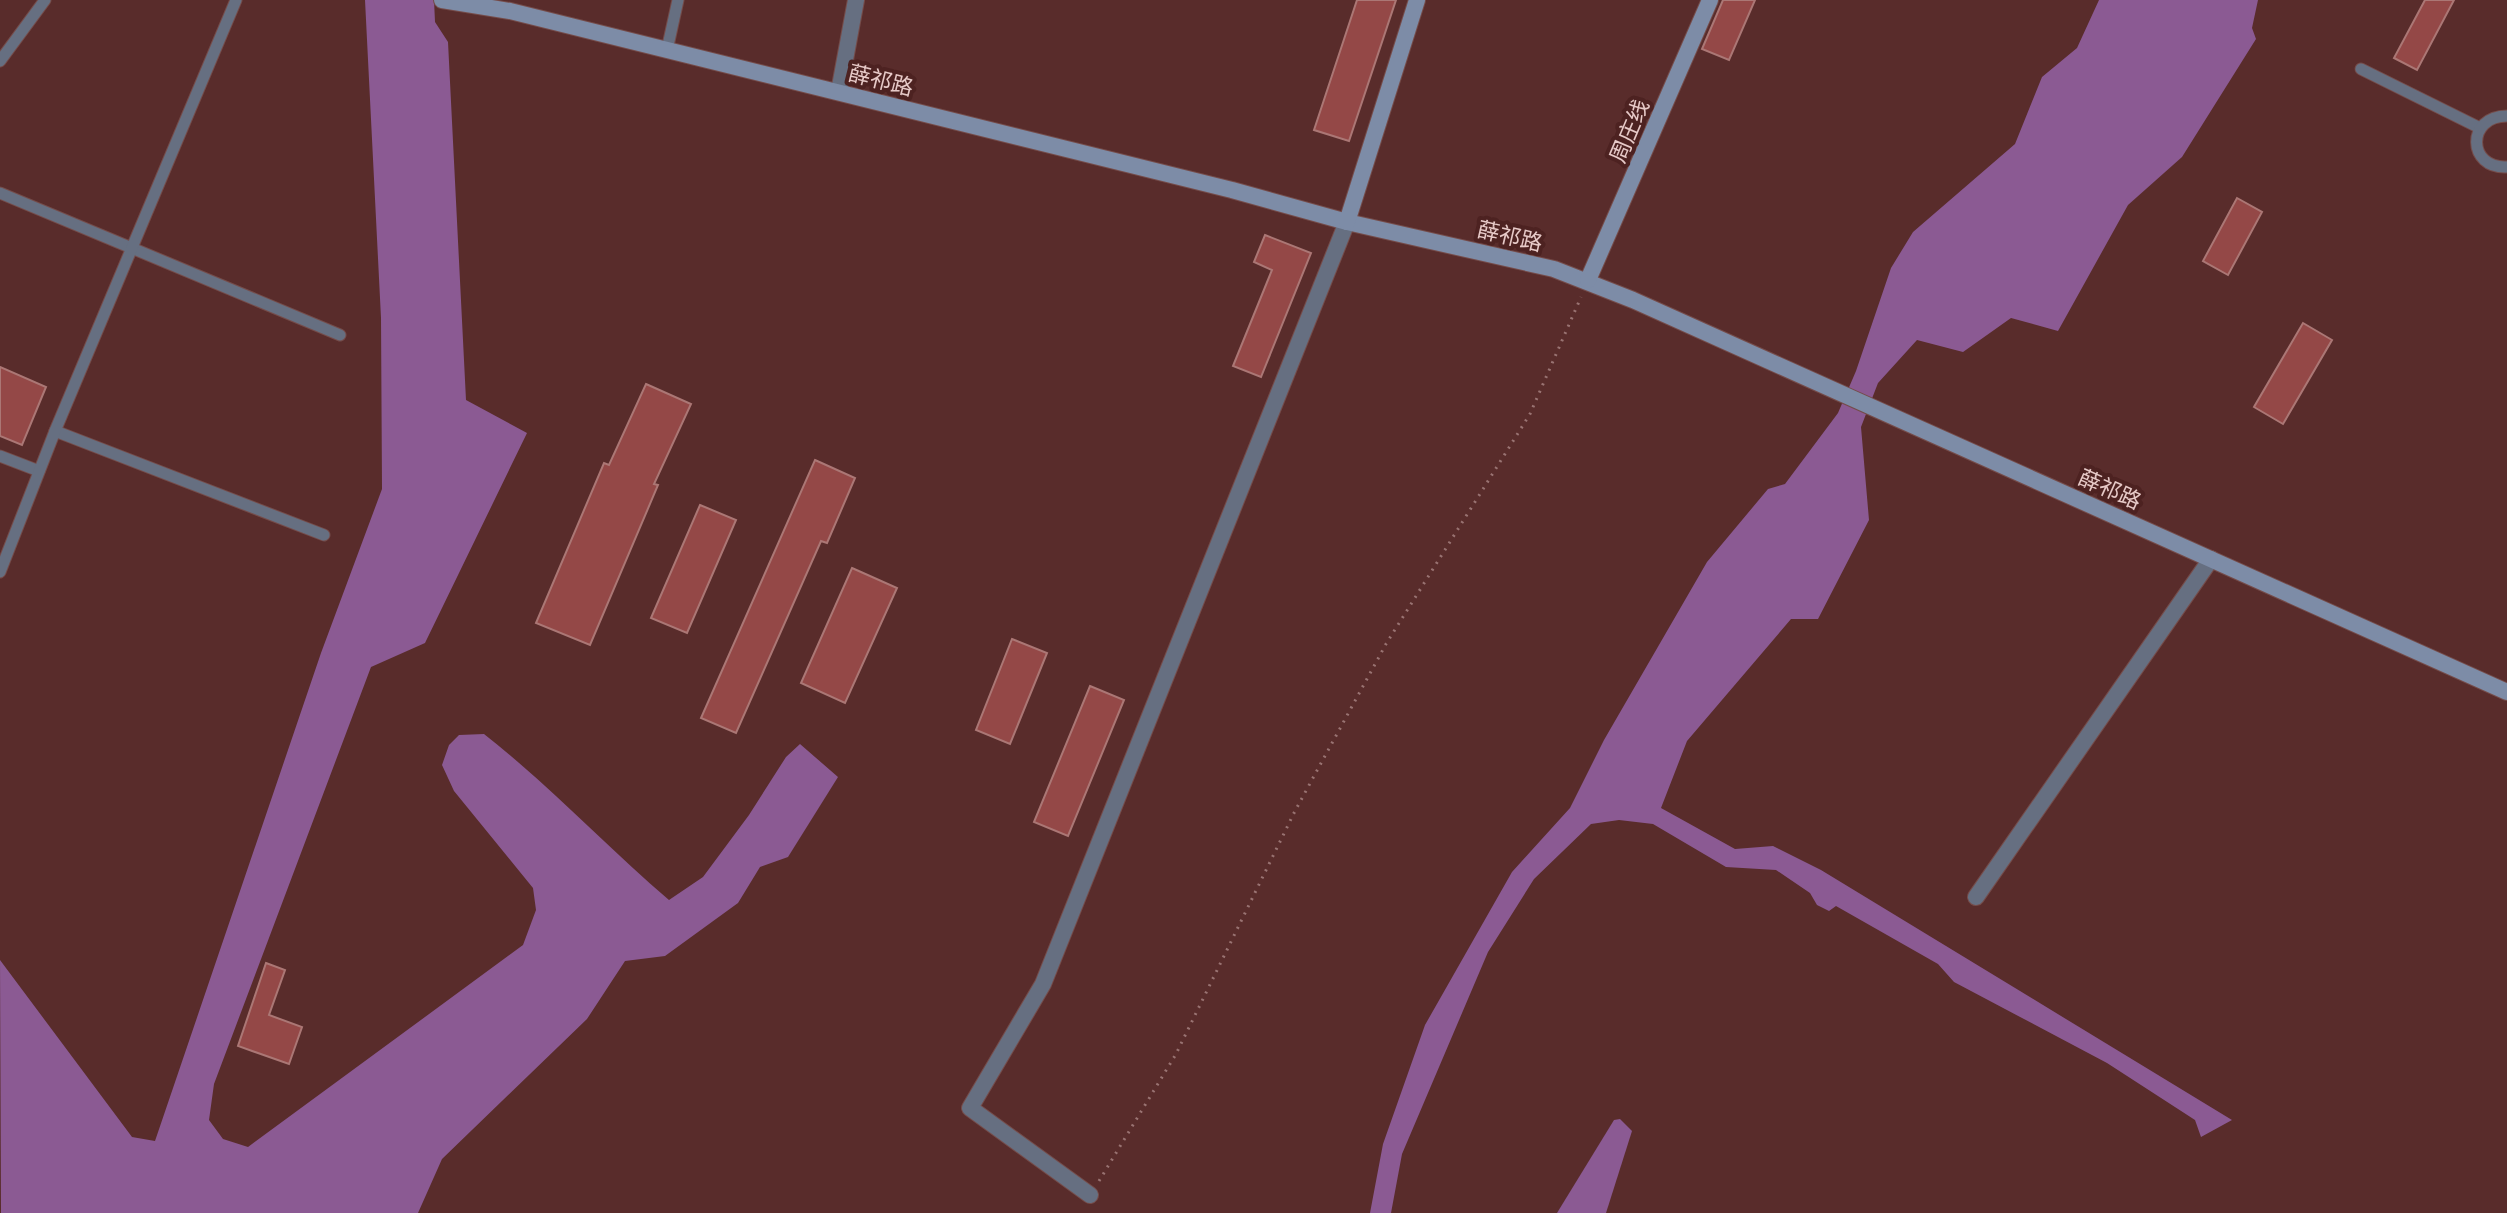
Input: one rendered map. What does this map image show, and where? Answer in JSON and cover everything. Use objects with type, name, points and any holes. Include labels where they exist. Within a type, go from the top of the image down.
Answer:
[{"type":"street","points":[[839,92],[856,0]]},
{"type":"street","points":[[1090,1195],[970,1108],[1043,984],[1347,222],[1417,0]]},
{"type":"street","name":"周庄线","points":[[1588,280],[1710,0]]},
{"type":"street","name":"薛祁路","points":[[447,1],[510,11],[1232,190],[1347,222],[1554,269],[1588,280],[2507,692]]},
{"type":"street","points":[[1976,897],[2211,559]]},
{"type":"lane","points":[[0,61],[45,0]]},
{"type":"lane","points":[[0,572],[55,431],[236,0]]},
{"type":"lane","points":[[667,50],[678,0]]},
{"type":"lane","points":[[2361,69],[2480,128]]},
{"type":"lane","points":[[2507,116],[2495,117],[2480,128],[2477,138],[2477,148],[2489,164],[2507,167]]},
{"type":"lane","points":[[0,193],[340,335]]},
{"type":"lane","points":[[55,431],[324,535]]},
{"type":"lane","points":[[0,456],[39,471]]},
{"type":"path","points":[[1090,1195],[1176,1054],[1295,811],[1386,644],[1530,414],[1588,280]]},
{"type":"shaded area","points":[[365,0],[434,0],[435,22],[448,42],[466,400],[527,433],[425,643],[371,667],[214,1084],[209,1120],[223,1139],[248,1147],[523,945],[536,910],[533,888],[454,791],[442,765],[449,745],[459,735],[484,734],[669,900],[703,877],[749,815],[786,757],[800,744],[838,777],[788,857],[760,867],[738,903],[665,956],[625,961],[587,1019],[442,1159],[418,1213],[1,1213],[0,960],[132,1137],[155,1141],[321,653],[382,489],[381,318]]},
{"type":"shaded area","points":[[2099,0],[2258,0],[2252,28],[2256,39],[2182,157],[2128,205],[2058,331],[2011,318],[1963,352],[1917,340],[1878,383],[1861,427],[1869,520],[1818,619],[1791,619],[1687,741],[1661,808],[1735,849],[1773,846],[1821,870],[2232,1120],[2201,1137],[2195,1120],[2107,1063],[1954,982],[1938,964],[1836,906],[1829,911],[1817,905],[1810,893],[1776,870],[1726,867],[1653,824],[1619,820],[1591,824],[1534,879],[1488,952],[1402,1154],[1391,1213],[1370,1213],[1383,1144],[1425,1025],[1512,872],[1570,808],[1604,740],[1707,562],[1768,489],[1785,484],[1838,413],[1856,371],[1891,268],[1913,232],[2015,144],[2042,77],[2077,48]]},
{"type":"shaded area","points":[[1620,1119],[1632,1131],[1606,1213],[1557,1213],[1614,1120]]},
{"type":"building","points":[[1357,0],[1396,0],[1349,141],[1314,130]]},
{"type":"building","points":[[1723,0],[1755,0],[1729,60],[1702,49]]},
{"type":"building","points":[[2425,0],[2454,0],[2417,70],[2394,58]]},
{"type":"building","points":[[2237,198],[2262,212],[2228,275],[2203,261]]},
{"type":"building","points":[[1265,235],[1311,253],[1261,377],[1233,366],[1272,270],[1254,262]]},
{"type":"building","points":[[2303,323],[2332,340],[2283,424],[2254,407]]},
{"type":"building","points":[[0,367],[46,387],[22,445],[0,436]]},
{"type":"building","points":[[646,384],[691,404],[654,484],[658,485],[590,645],[536,623],[604,463],[609,465]]},
{"type":"building","points":[[815,460],[855,478],[827,543],[821,541],[736,733],[701,718]]},
{"type":"building","points":[[700,505],[736,520],[687,633],[651,618]]},
{"type":"building","points":[[852,568],[897,588],[845,703],[801,683]]},
{"type":"building","points":[[1012,639],[1047,653],[1010,744],[976,730]]},
{"type":"building","points":[[1090,686],[1124,700],[1068,836],[1034,822]]},
{"type":"building","points":[[266,963],[285,970],[269,1015],[302,1027],[289,1064],[238,1046]]}]
